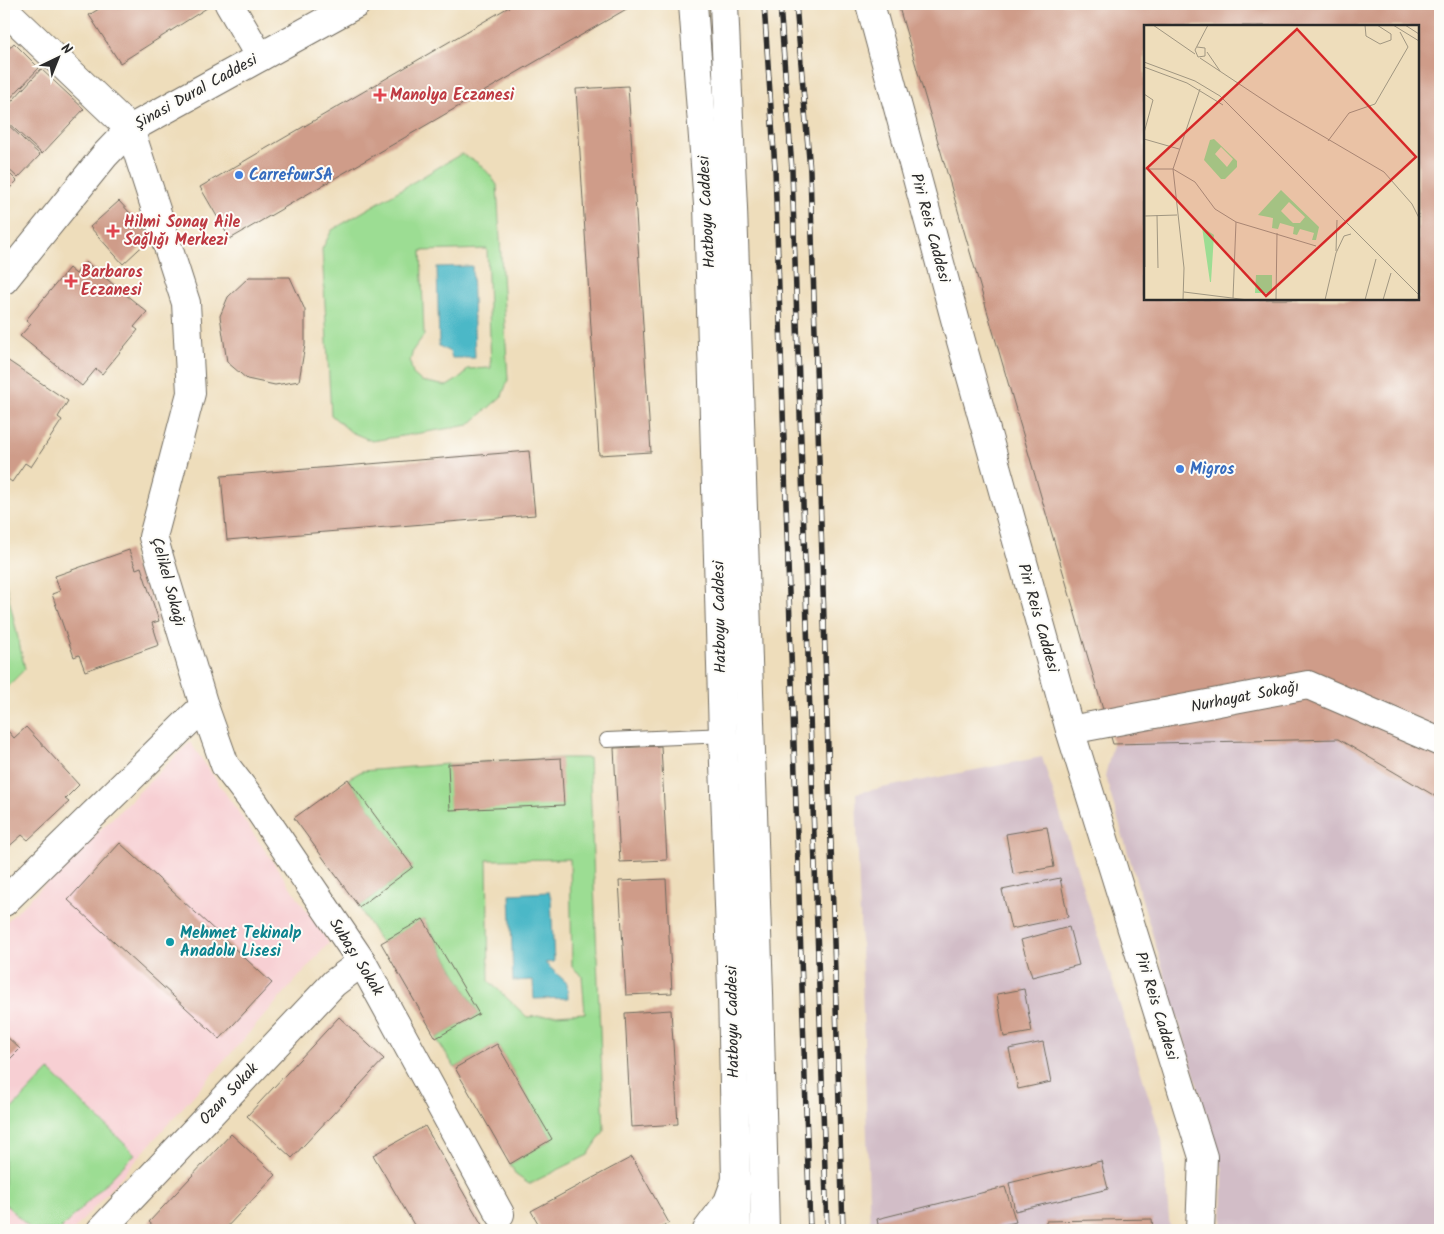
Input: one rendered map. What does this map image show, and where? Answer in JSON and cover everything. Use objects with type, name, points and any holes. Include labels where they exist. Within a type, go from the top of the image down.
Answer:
[{"type":"street","points":[[229,4],[260,57]]},
{"type":"street","name":"Şinasi Dural Caddesi","points":[[4,280],[105,155],[130,129],[356,4]]},
{"type":"street","name":"Hatboyu Caddesi","points":[[693,4],[708,205],[732,990],[737,1230]]},
{"type":"street","name":"Hatboyu Caddesi","points":[[724,4],[733,208],[760,993],[765,1230]]},
{"type":"street","name":"Piri Reis Caddesi","points":[[870,4],[961,341],[1070,730],[1203,1157],[1200,1230]]},
{"type":"street","points":[[4,9],[130,129]]},
{"type":"street","name":"Çelikel Sokağı","points":[[130,129],[186,303],[191,393],[152,537],[204,706]]},
{"type":"street","name":"Nurhayat Sokağı","points":[[1070,730],[1308,685],[1440,742]]},
{"type":"street","points":[[4,902],[204,706]]},
{"type":"street","name":"Subaşı Sokak","points":[[204,706],[226,765],[255,804],[362,962],[500,1214]]},
{"type":"street","name":"Ozan Sokak","points":[[101,1230],[334,983],[362,962]]},
{"type":"street","points":[[708,1230],[728,1202],[736,1180]]},
{"type":"lane","points":[[608,740],[751,734]]},
{"type":"shaded area","points":[[1338,739],[1440,799],[1440,1230],[1222,1230],[1223,1170],[1105,776],[1113,744]]},
{"type":"shaded area","points":[[190,742],[329,943],[74,1230],[4,1230],[4,924]]},
{"type":"shaded area","points":[[1042,757],[1162,1139],[1170,1230],[870,1230],[856,793]]},
{"type":"green space","points":[[461,154],[478,163],[497,185],[508,380],[502,396],[469,425],[372,441],[351,432],[331,415],[322,249],[332,230]],"holes":[[[487,249],[491,368],[467,369],[463,376],[447,386],[421,381],[413,374],[410,362],[413,350],[424,335],[421,251]]]},
{"type":"green space","points":[[4,576],[25,669],[4,690]]},
{"type":"green space","points":[[589,758],[604,1131],[588,1155],[529,1184],[516,1175],[510,1164],[552,1139],[497,1044],[455,1068],[436,1038],[479,1014],[424,919],[381,943],[359,907],[413,867],[348,779],[362,771],[448,764]],"holes":[[[570,859],[572,967],[582,976],[585,1013],[527,1017],[489,981],[487,860]]]},
{"type":"green space","points":[[49,1070],[135,1154],[60,1230],[32,1230],[4,1203],[4,1117]]},
{"type":"water","points":[[472,266],[475,358],[452,358],[450,352],[439,346],[437,267]]},
{"type":"water","points":[[549,892],[551,898],[554,962],[545,963],[567,983],[568,998],[534,999],[533,980],[513,981],[510,894]]},
{"type":"building","points":[[107,4],[208,4],[210,6],[120,63],[89,15]]},
{"type":"building","points":[[514,4],[635,4],[230,239],[200,187]]},
{"type":"building","points":[[898,4],[1440,4],[1440,799],[1338,739],[1113,744]]},
{"type":"building","points":[[14,43],[39,68],[4,105],[4,54]]},
{"type":"building","points":[[41,69],[84,109],[42,154],[4,119],[4,110]]},
{"type":"building","points":[[628,86],[651,452],[599,455],[576,89]]},
{"type":"building","points":[[4,121],[40,155],[18,178],[4,165]]},
{"type":"building","points":[[4,168],[17,181],[4,194]]},
{"type":"building","points":[[119,201],[152,237],[123,264],[90,227]]},
{"type":"building","points":[[86,262],[147,312],[134,327],[138,330],[102,374],[96,369],[82,386],[20,336],[31,324],[26,320],[69,268],[76,274]]},
{"type":"building","points":[[249,277],[290,277],[305,310],[305,345],[299,381],[275,385],[247,379],[227,362],[220,316],[228,297]]},
{"type":"building","points":[[4,358],[68,401],[58,417],[62,420],[31,467],[25,463],[12,482],[4,476]]},
{"type":"building","points":[[529,451],[535,515],[227,540],[221,476]]},
{"type":"building","points":[[129,550],[136,569],[141,567],[159,621],[152,623],[159,645],[85,671],[79,655],[74,657],[52,594],[60,591],[55,576]]},
{"type":"building","points":[[26,727],[79,785],[65,799],[69,802],[28,840],[22,835],[5,850],[4,735],[8,731],[14,738]]},
{"type":"building","points":[[661,746],[667,860],[620,862],[614,748]]},
{"type":"building","points":[[561,758],[564,805],[450,810],[448,764]]},
{"type":"building","points":[[348,779],[413,867],[359,907],[294,818]]},
{"type":"building","points":[[1047,827],[1054,867],[1013,874],[1006,834]]},
{"type":"building","name":"Mehmet Tekinalp Anadolu Lisesi","points":[[120,843],[272,983],[220,1039],[68,900]]},
{"type":"building","points":[[1060,878],[1068,917],[1011,929],[1002,890]]},
{"type":"building","points":[[666,879],[672,993],[626,995],[619,881]]},
{"type":"building","points":[[423,919],[479,1014],[436,1038],[381,943]]},
{"type":"building","points":[[1069,927],[1079,965],[1032,977],[1021,940]]},
{"type":"building","points":[[1024,989],[1032,1032],[1004,1037],[997,994]]},
{"type":"building","points":[[671,1010],[678,1124],[631,1127],[625,1013]]},
{"type":"building","points":[[339,1017],[384,1059],[292,1158],[247,1116]]},
{"type":"building","points":[[4,1034],[20,1049],[4,1065]]},
{"type":"building","points":[[1043,1042],[1051,1082],[1018,1089],[1009,1049]]},
{"type":"building","points":[[497,1044],[552,1139],[510,1164],[455,1068]]},
{"type":"building","points":[[425,1126],[485,1230],[417,1230],[373,1155]]},
{"type":"building","points":[[231,1134],[276,1175],[224,1230],[158,1230],[149,1222]]},
{"type":"building","points":[[632,1157],[669,1223],[656,1230],[542,1230],[531,1211]]},
{"type":"building","points":[[1101,1161],[1108,1189],[1015,1211],[1009,1183]]},
{"type":"building","points":[[1005,1187],[1016,1222],[981,1230],[879,1230],[877,1219]]},
{"type":"building","points":[[1152,1219],[1153,1230],[1046,1230],[1046,1221]]},
{"type":"railway","points":[[764,4],[775,168],[810,1230]]},
{"type":"railway","points":[[780,4],[792,170],[827,1230]]},
{"type":"railway","points":[[796,4],[810,171],[843,1230]]},
{"type":"place","name":"Manolya Eczanesi","points":[[380,95]]},
{"type":"place","name":"CarrefourSA","points":[[239,175]]},
{"type":"place","name":"Hilmi Sonay Aile Sağlığı Merkezi","points":[[113,231]]},
{"type":"place","name":"Barbaros Eczanesi","points":[[71,281]]},
{"type":"place","name":"Migros","points":[[1180,469]]},
{"type":"place","name":"Mehmet Tekinalp Anadolu Lisesi","points":[[170,942]]}]
